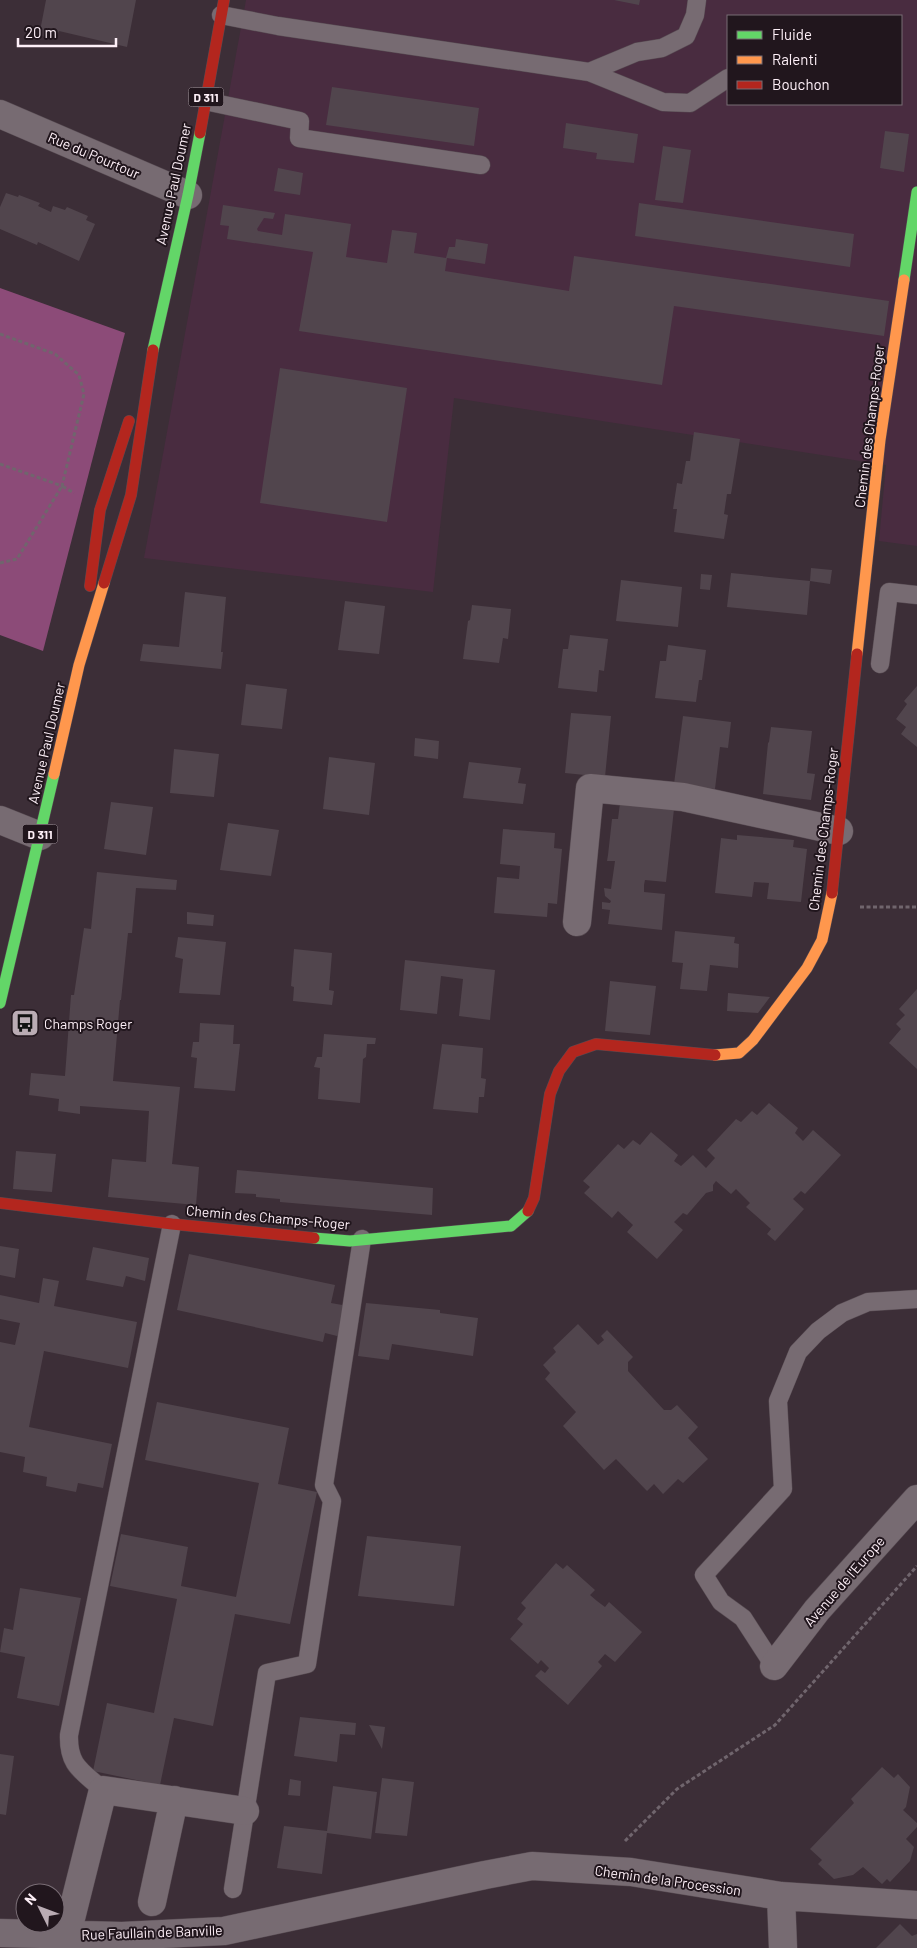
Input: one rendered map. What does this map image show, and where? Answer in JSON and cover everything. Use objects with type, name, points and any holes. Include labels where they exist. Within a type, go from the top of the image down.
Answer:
[{"type":"street","name":"Avenue Paul Doumer","points":[[0,1003],[79,665],[131,496],[154,344],[188,195],[223,7]]},
{"type":"street","name":"Rue du Pourtour","points":[[0,114],[188,195]]},
{"type":"street","name":"Chemin des Champs-Roger","points":[[0,1203],[172,1224],[350,1240],[511,1226],[526,1214],[534,1198],[550,1094],[559,1071],[573,1052],[596,1044],[722,1056],[739,1053],[752,1040],[807,968],[822,940],[830,907],[880,440],[917,192]]},
{"type":"street","name":"Avenue Paul Doumer","points":[[79,665],[100,510],[154,344]]},
{"type":"street","points":[[577,922],[590,788],[683,798],[839,831]]},
{"type":"street","points":[[0,820],[40,836]]},
{"type":"street","name":"Avenue de l'Europe","points":[[774,1666],[817,1610],[917,1499]]},
{"type":"street","points":[[67,1934],[103,1790],[245,1811]]},
{"type":"street","points":[[152,1902],[174,1800]]},
{"type":"street","name":"Chemin de la Procession","points":[[421,1889],[532,1866],[631,1872],[781,1896],[917,1905]]},
{"type":"street","name":"Rue Faullain de Banville","points":[[0,1932],[122,1936],[224,1930],[421,1889]]},
{"type":"street","points":[[781,1896],[783,1948]]},
{"type":"lane","points":[[589,72],[637,52],[662,48],[686,36],[695,15],[697,0]]},
{"type":"lane","points":[[223,7],[278,26],[589,72],[663,102],[690,103],[727,79]]},
{"type":"lane","points":[[205,102],[300,121],[299,138],[481,165]]},
{"type":"lane","points":[[880,664],[889,592],[917,595]]},
{"type":"lane","points":[[103,1790],[75,1764],[69,1750],[69,1735],[172,1224]]},
{"type":"lane","points":[[233,1889],[267,1673],[307,1664],[332,1502],[324,1485],[362,1240]]},
{"type":"lane","points":[[774,1666],[742,1618],[722,1602],[704,1575],[782,1489],[778,1401],[798,1352],[818,1331],[842,1313],[868,1302],[917,1299]]},
{"type":"path","points":[[0,334],[55,354],[79,375],[84,394],[62,486],[17,559],[0,563]]},
{"type":"path","points":[[0,464],[62,486],[100,510]]},
{"type":"path","points":[[830,907],[917,907]]},
{"type":"path","points":[[597,1869],[677,1789],[775,1725],[917,1566]]},
{"type":"shaded area","points":[[246,0],[917,0],[917,546],[879,541],[886,465],[454,398],[433,592],[144,558]]},
{"type":"shaded area","points":[[0,288],[125,333],[43,651],[0,635]]},
{"type":"building","points":[[46,0],[136,0],[127,47],[59,31],[56,37],[47,39],[41,35],[40,31]]},
{"type":"building","points":[[614,0],[640,0],[639,5]]},
{"type":"building","points":[[332,87],[479,108],[474,146],[326,125]]},
{"type":"building","points":[[566,123],[638,134],[634,163],[596,159],[597,153],[563,148]]},
{"type":"building","points":[[885,131],[909,134],[904,172],[880,168]]},
{"type":"building","points":[[663,146],[691,150],[683,203],[655,200]]},
{"type":"building","points":[[278,168],[303,173],[300,195],[274,191]]},
{"type":"building","points":[[6,193],[18,197],[19,195],[40,203],[38,206],[51,212],[53,206],[65,210],[67,207],[88,216],[86,220],[95,224],[79,261],[38,242],[37,245],[0,229],[0,207]]},
{"type":"building","points":[[639,203],[854,234],[850,267],[635,236]]},
{"type":"building","points":[[223,205],[275,213],[273,219],[264,218],[257,229],[258,231],[282,235],[285,214],[351,224],[346,257],[387,263],[392,230],[417,233],[414,253],[446,258],[449,247],[455,247],[456,239],[488,244],[485,264],[447,258],[445,271],[569,291],[574,256],[889,301],[884,336],[674,306],[662,385],[299,331],[313,252],[227,239],[229,226],[220,225]]},
{"type":"building","points":[[280,368],[407,388],[387,522],[260,503]]},
{"type":"building","points":[[694,432],[740,439],[731,494],[727,494],[724,514],[728,515],[724,539],[674,532],[677,509],[673,509],[677,483],[682,484],[686,461],[690,461]]},
{"type":"building","points":[[811,568],[832,570],[830,584],[810,581]]},
{"type":"building","points":[[731,573],[810,581],[807,615],[727,607]]},
{"type":"building","points":[[701,574],[712,575],[710,590],[700,589]]},
{"type":"building","points":[[621,580],[682,587],[678,627],[616,621]]},
{"type":"building","points":[[185,592],[226,597],[221,669],[140,661],[143,644],[179,647]]},
{"type":"building","points":[[345,601],[385,606],[379,654],[338,650]]},
{"type":"building","points":[[472,605],[511,609],[508,639],[503,638],[499,663],[463,659]]},
{"type":"building","points":[[570,635],[608,639],[604,671],[599,670],[597,692],[558,688],[563,649],[568,649]]},
{"type":"building","points":[[668,645],[706,650],[702,680],[699,680],[696,702],[655,698],[660,661],[666,661]]},
{"type":"building","points":[[246,684],[287,689],[282,729],[241,725]]},
{"type":"building","points":[[917,686],[917,747],[901,734],[906,727],[896,719],[907,704],[904,701]]},
{"type":"building","points":[[571,713],[611,716],[605,777],[565,773]]},
{"type":"building","points":[[683,716],[731,722],[728,748],[720,747],[715,789],[674,784]]},
{"type":"building","points":[[771,727],[812,731],[807,773],[815,774],[811,800],[763,794]]},
{"type":"building","points":[[415,738],[439,741],[438,759],[414,756]]},
{"type":"building","points":[[174,749],[219,754],[214,797],[170,793]]},
{"type":"building","points":[[329,757],[375,763],[369,815],[323,809]]},
{"type":"building","points":[[469,762],[521,768],[518,783],[526,784],[523,804],[463,798]]},
{"type":"building","points":[[111,802],[153,807],[146,855],[104,849]]},
{"type":"building","points":[[620,803],[674,809],[666,882],[645,880],[644,885],[644,892],[665,894],[662,930],[608,924],[610,910],[602,909],[602,902],[610,903],[611,901],[605,896],[604,888],[611,889],[615,861],[607,861],[612,819],[618,819]]},
{"type":"building","points":[[228,823],[279,830],[271,876],[220,870]]},
{"type":"building","points":[[503,829],[555,833],[554,848],[562,849],[557,904],[548,903],[547,917],[494,913],[497,877],[519,879],[520,866],[500,864]]},
{"type":"building","points":[[737,835],[794,840],[793,847],[807,849],[801,902],[767,899],[769,883],[754,882],[752,897],[715,893],[721,838],[737,840]]},
{"type":"building","points":[[97,872],[177,880],[176,890],[136,888],[132,933],[128,933],[120,1000],[113,1081],[180,1087],[172,1164],[199,1167],[196,1205],[108,1197],[112,1159],[146,1162],[149,1111],[80,1106],[80,1114],[58,1111],[59,1099],[29,1095],[31,1073],[65,1076],[71,995],[74,995],[84,928],[91,929]]},
{"type":"building","points":[[187,912],[214,915],[213,926],[187,924]]},
{"type":"building","points":[[675,931],[735,937],[734,943],[739,944],[738,968],[710,965],[707,991],[680,989],[683,963],[672,962]]},
{"type":"building","points":[[178,937],[226,942],[220,995],[179,993],[183,959],[175,957]]},
{"type":"building","points":[[294,949],[332,953],[329,990],[334,991],[332,1005],[293,1001],[294,987],[291,986]]},
{"type":"building","points":[[405,960],[495,970],[490,1020],[459,1016],[463,979],[441,976],[437,1014],[400,1010]]},
{"type":"building","points":[[610,981],[656,986],[650,1035],[605,1031]]},
{"type":"building","points":[[917,989],[917,1069],[889,1043],[901,1029],[896,1024],[905,1015],[899,1009]]},
{"type":"building","points":[[728,993],[770,997],[758,1013],[727,1011]]},
{"type":"building","points":[[200,1023],[234,1025],[233,1044],[240,1044],[235,1091],[194,1088],[197,1058],[191,1057],[193,1042],[199,1042]]},
{"type":"building","points":[[324,1034],[376,1038],[375,1044],[367,1044],[366,1057],[363,1059],[360,1103],[318,1099],[320,1068],[314,1067],[317,1057],[322,1057]]},
{"type":"building","points":[[442,1044],[483,1048],[481,1078],[486,1079],[484,1097],[479,1097],[478,1113],[433,1109]]},
{"type":"building","points":[[769,1103],[798,1128],[795,1133],[803,1141],[813,1130],[841,1155],[805,1194],[801,1191],[793,1199],[804,1209],[775,1241],[767,1234],[771,1229],[746,1207],[750,1203],[736,1189],[731,1194],[716,1181],[713,1185],[713,1191],[706,1193],[687,1215],[683,1213],[674,1222],[683,1230],[657,1259],[627,1232],[633,1225],[618,1211],[612,1218],[584,1193],[590,1187],[583,1181],[618,1144],[624,1149],[633,1140],[640,1145],[651,1132],[678,1155],[674,1161],[681,1166],[693,1155],[706,1168],[715,1158],[707,1150],[736,1119],[741,1122],[752,1111],[757,1115]]},
{"type":"building","points":[[16,1151],[56,1154],[52,1192],[13,1189]]},
{"type":"building","points":[[237,1170],[433,1188],[432,1215],[280,1202],[280,1199],[256,1197],[256,1194],[235,1193]]},
{"type":"building","points":[[0,1246],[19,1249],[15,1278],[0,1275]]},
{"type":"building","points":[[93,1247],[149,1258],[145,1281],[126,1276],[123,1287],[86,1280]]},
{"type":"building","points":[[189,1254],[335,1285],[331,1303],[348,1306],[341,1337],[325,1333],[323,1342],[177,1310]]},
{"type":"building","points":[[43,1278],[59,1281],[54,1306],[137,1322],[128,1368],[44,1351],[29,1427],[112,1444],[103,1488],[78,1483],[76,1492],[46,1486],[47,1477],[23,1472],[25,1457],[0,1452],[0,1342],[15,1345],[20,1323],[0,1319],[0,1295],[39,1303]]},
{"type":"building","points":[[366,1303],[440,1310],[440,1313],[478,1318],[473,1356],[392,1344],[389,1360],[358,1356]]},
{"type":"building","points":[[578,1324],[598,1345],[604,1340],[601,1336],[607,1330],[633,1357],[628,1362],[628,1371],[664,1410],[671,1410],[677,1405],[698,1427],[688,1438],[708,1459],[683,1483],[678,1479],[663,1494],[654,1484],[647,1491],[616,1459],[604,1470],[563,1426],[576,1412],[545,1379],[550,1373],[543,1365],[556,1352],[553,1348]]},
{"type":"building","points":[[157,1402],[289,1428],[278,1484],[317,1492],[290,1624],[235,1614],[213,1726],[174,1718],[160,1785],[93,1771],[107,1703],[154,1713],[177,1599],[110,1586],[121,1534],[188,1547],[181,1586],[236,1597],[259,1483],[145,1460]]},
{"type":"building","points":[[367,1536],[461,1546],[454,1606],[358,1596]]},
{"type":"building","points":[[556,1563],[563,1569],[567,1565],[595,1590],[590,1595],[605,1607],[609,1602],[642,1632],[615,1662],[605,1654],[598,1662],[602,1666],[568,1705],[535,1676],[541,1670],[545,1673],[549,1668],[541,1660],[538,1664],[510,1639],[523,1624],[517,1619],[526,1608],[521,1603]]},
{"type":"building","points":[[20,1588],[81,1598],[59,1706],[17,1698],[25,1657],[0,1652],[4,1628],[13,1630]]},
{"type":"building","points":[[300,1717],[356,1723],[355,1735],[340,1734],[337,1762],[294,1756]]},
{"type":"building","points":[[369,1725],[385,1727],[382,1749]]},
{"type":"building","points":[[0,1754],[14,1756],[6,1815],[0,1814]]},
{"type":"building","points":[[882,1767],[894,1778],[898,1774],[910,1787],[906,1807],[903,1810],[917,1823],[917,1827],[906,1839],[914,1847],[910,1861],[890,1882],[887,1879],[882,1884],[863,1867],[853,1875],[834,1879],[818,1864],[822,1860],[810,1849],[854,1803],[851,1799]]},
{"type":"building","points":[[382,1778],[414,1782],[407,1836],[375,1833]]},
{"type":"building","points":[[290,1779],[301,1781],[300,1796],[288,1795]]},
{"type":"building","points":[[333,1786],[377,1792],[371,1839],[327,1833],[322,1874],[277,1868],[284,1826],[327,1831]]},
{"type":"building","points":[[900,1924],[912,1936],[917,1934],[917,1948],[876,1948]]},
{"type":"traffic: fast","points":[[153,350],[200,133]]},
{"type":"traffic: fast","points":[[904,280],[917,192]]},
{"type":"traffic: fast","points":[[0,1003],[54,774]]},
{"type":"traffic: fast","points":[[314,1238],[350,1241],[511,1226],[528,1211]]},
{"type":"traffic: slow","points":[[857,654],[880,440],[904,280]]},
{"type":"traffic: slow","points":[[54,774],[79,665],[104,583]]},
{"type":"traffic: slow","points":[[715,1055],[739,1053],[753,1040],[807,968],[822,940],[832,893]]},
{"type":"traffic: jam","points":[[200,133],[224,0]]},
{"type":"traffic: jam","points":[[104,583],[131,495],[153,350]]},
{"type":"traffic: jam","points":[[90,586],[100,510],[129,421]]},
{"type":"traffic: jam","points":[[832,893],[857,654]]},
{"type":"traffic: jam","points":[[528,1211],[534,1198],[550,1094],[559,1071],[573,1052],[596,1044],[715,1055]]},
{"type":"traffic: jam","points":[[0,1203],[172,1224],[314,1238]]},
{"type":"place","name":"Champs Roger","points":[[25,1023]]}]
